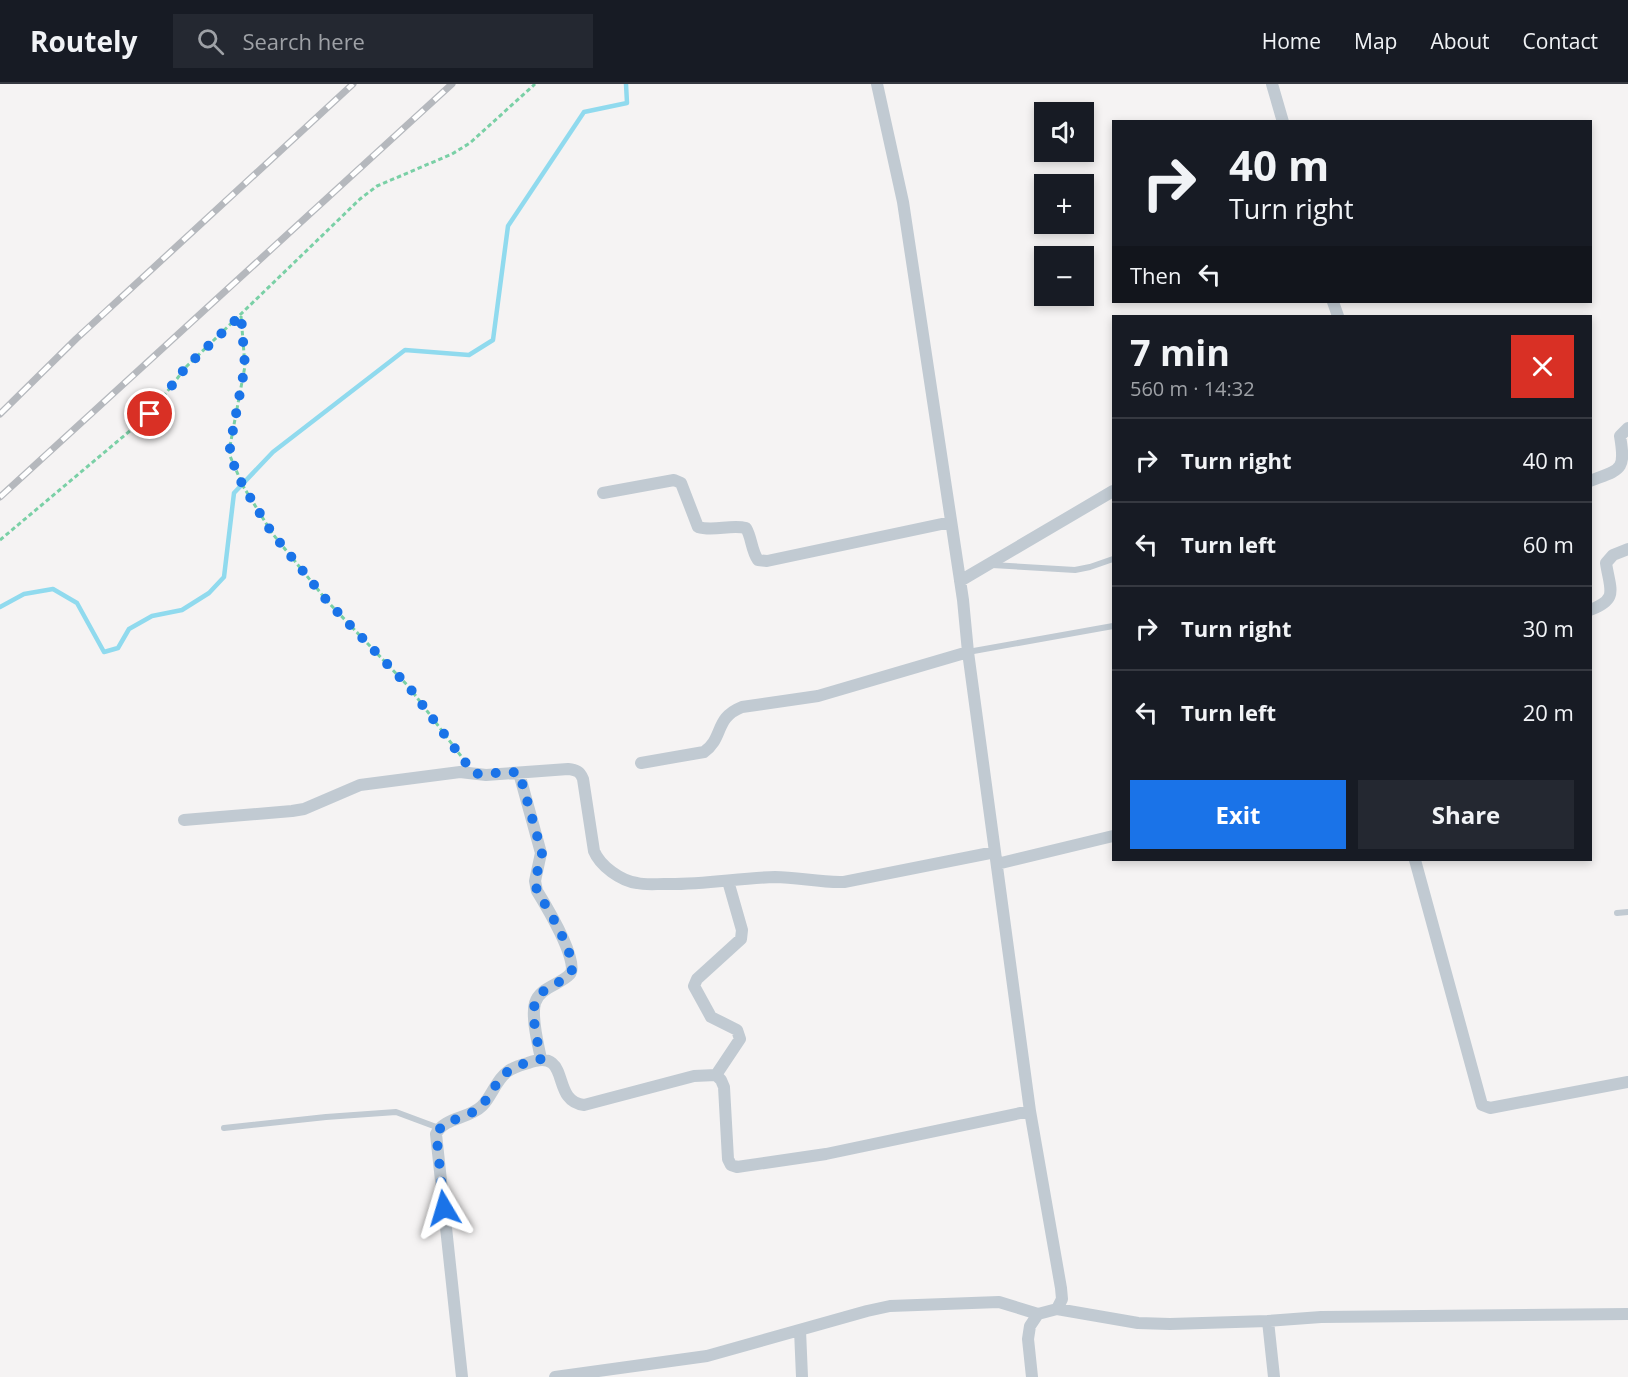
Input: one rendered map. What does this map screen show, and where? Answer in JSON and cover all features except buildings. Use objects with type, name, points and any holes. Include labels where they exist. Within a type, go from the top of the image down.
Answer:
[{"type":"street","points":[[877,84],[903,202],[960,581],[1030,1112],[1061,1288],[1062,1299],[1057,1309]]},
{"type":"street","points":[[1272,84],[1282,120]]},
{"type":"street","points":[[1592,480],[1616,471],[1622,465],[1624,456],[1620,436],[1628,428]]},
{"type":"street","points":[[603,493],[674,480],[681,483],[698,527],[707,530],[740,526],[746,528],[750,535],[753,554],[758,560],[767,561],[951,522]]},
{"type":"street","points":[[960,581],[1112,491]]},
{"type":"street","points":[[1592,609],[1606,604],[1611,594],[1606,563],[1612,555],[1628,549]]},
{"type":"street","points":[[641,763],[704,752],[711,746],[724,718],[732,711],[742,707],[818,696],[968,652]]},
{"type":"street","points":[[184,820],[292,811],[360,785],[446,773],[474,774],[568,769],[580,773],[597,858],[602,864],[628,881],[637,884],[690,885],[778,877],[828,883],[844,882],[996,858],[1112,836]]},
{"type":"street","points":[[519,772],[542,853],[535,881],[537,891],[571,955],[573,967],[570,974],[541,993],[535,1002],[534,1012],[541,1059]]},
{"type":"street","points":[[1415,861],[1482,1105],[1490,1108],[1628,1082]]},
{"type":"street","points":[[716,1075],[740,1039],[737,1030],[711,1017],[694,986],[697,979],[741,939],[742,930],[728,881]]},
{"type":"street","points":[[462,1377],[436,1134],[439,1128],[483,1106],[506,1072],[541,1059],[548,1059],[554,1064],[569,1099],[575,1104],[584,1106],[694,1077],[716,1075]]},
{"type":"street","points":[[716,1075],[724,1087],[728,1159],[731,1165],[737,1167],[826,1154],[1030,1112]]},
{"type":"street","points":[[555,1377],[707,1356],[890,1306],[999,1302],[1038,1314],[1057,1309],[1138,1323],[1170,1324],[1268,1322],[1321,1317],[1628,1314]]},
{"type":"street","points":[[1032,1377],[1028,1339],[1030,1326],[1038,1314]]},
{"type":"street","points":[[1268,1322],[1274,1377]]},
{"type":"street","points":[[800,1330],[802,1377]]},
{"type":"lane","points":[[988,564],[1075,570],[1112,559]]},
{"type":"lane","points":[[968,652],[1112,626]]},
{"type":"lane","points":[[1617,913],[1628,912]]},
{"type":"lane","points":[[224,1128],[396,1112],[439,1128]]},
{"type":"path","points":[[0,540],[143,421],[186,367],[360,199],[377,186],[452,154],[470,143],[535,84]]},
{"type":"path","points":[[241,315],[245,366],[230,456],[243,486],[277,539],[328,602],[409,687],[474,774]]},
{"type":"waterway","points":[[0,607],[24,594],[53,589],[77,603],[104,652],[118,648],[129,629],[152,616],[182,610],[209,593],[224,577],[234,493],[273,452],[405,350],[469,355],[493,340],[508,226],[584,112],[627,103],[626,84]]},
{"type":"railway","points":[[0,414],[76,339],[353,84]]},
{"type":"railway","points":[[0,497],[452,84]]},
{"type":"route","points":[[150,414],[186,367],[241,315],[245,366],[230,456],[248,495],[272,533],[328,602],[409,687],[474,774],[519,772],[542,853],[535,881],[537,891],[571,955],[573,967],[570,974],[541,993],[535,1002],[534,1012],[541,1059],[506,1072],[483,1106],[439,1128],[436,1134],[444,1208]]}]
